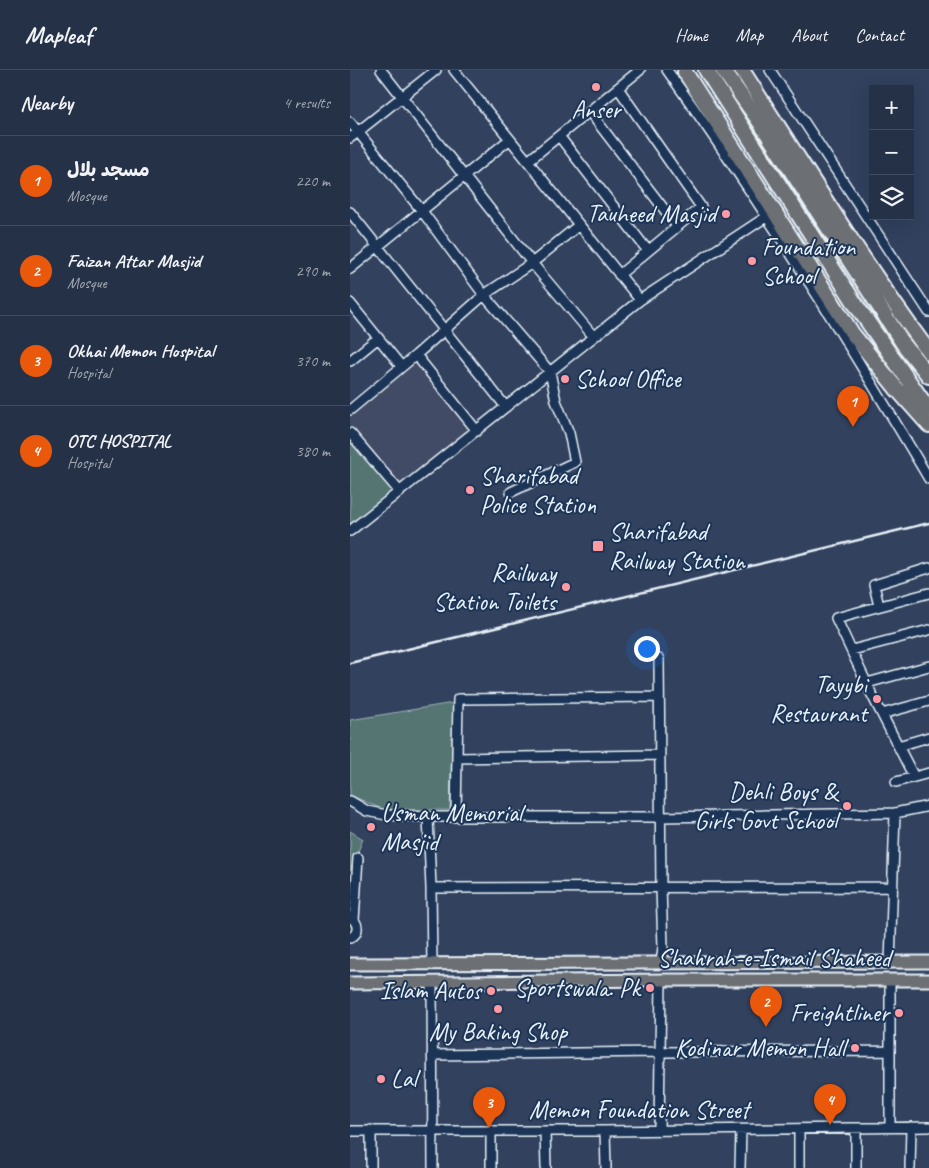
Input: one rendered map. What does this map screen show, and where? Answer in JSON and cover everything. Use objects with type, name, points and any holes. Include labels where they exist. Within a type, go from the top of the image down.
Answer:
[{"type":"highway","points":[[706,70],[858,308],[929,410]]},
{"type":"highway","points":[[724,70],[904,345],[929,376]]},
{"type":"highway","points":[[742,70],[826,203],[929,352]]},
{"type":"highway","points":[[684,71],[852,333],[896,388],[929,425]]},
{"type":"main road","name":"Shahrah-e-Ismail Shaheed","points":[[350,964],[929,962]]},
{"type":"main road","name":"Shahrah-e-Ismail Shaheed","points":[[350,983],[929,980]]},
{"type":"street","points":[[381,70],[532,263],[594,337]]},
{"type":"street","points":[[350,138],[436,70]]},
{"type":"street","points":[[454,70],[640,300]]},
{"type":"street","points":[[528,161],[640,70]]},
{"type":"street","points":[[666,70],[706,126],[852,349],[929,479]]},
{"type":"street","points":[[770,70],[929,312]]},
{"type":"street","points":[[618,88],[702,208],[677,226],[619,275]]},
{"type":"street","points":[[589,111],[677,226]]},
{"type":"street","points":[[350,122],[422,211],[484,295],[550,372],[556,401],[569,434],[574,462],[511,492]]},
{"type":"street","points":[[559,136],[648,251]]},
{"type":"street","points":[[350,268],[510,139]]},
{"type":"street","points":[[350,212],[506,407]]},
{"type":"street","points":[[350,531],[640,300],[766,217]]},
{"type":"street","points":[[350,410],[484,295],[532,263],[579,225]]},
{"type":"street","points":[[350,303],[400,366]]},
{"type":"street","points":[[350,360],[378,338]]},
{"type":"street","points":[[416,355],[477,431]]},
{"type":"street","points":[[350,433],[400,492]]},
{"type":"street","points":[[879,606],[874,585],[929,568]]},
{"type":"street","points":[[914,777],[836,618],[929,593]]},
{"type":"street","points":[[852,650],[929,630]]},
{"type":"street","points":[[659,659],[662,964]]},
{"type":"street","points":[[867,682],[929,666]]},
{"type":"street","points":[[456,816],[458,699],[659,697]]},
{"type":"street","points":[[882,714],[929,702]]},
{"type":"street","points":[[898,746],[929,737]]},
{"type":"street","points":[[457,758],[659,755]]},
{"type":"street","points":[[896,782],[929,773]]},
{"type":"street","points":[[350,801],[366,811],[386,815],[428,817],[660,817],[895,813],[929,806]]},
{"type":"street","points":[[890,963],[895,813]]},
{"type":"street","points":[[428,817],[432,965]]},
{"type":"street","points":[[350,938],[358,929],[352,919],[358,858]]},
{"type":"street","points":[[431,888],[893,887]]},
{"type":"street","points":[[659,1130],[661,980]]},
{"type":"street","points":[[890,980],[890,1127]]},
{"type":"street","points":[[432,982],[433,1168]]},
{"type":"street","points":[[432,1055],[890,1051]]},
{"type":"street","points":[[910,1168],[911,1127]]},
{"type":"street","name":"Memon Foundation Street","points":[[350,1131],[605,1131],[929,1127]]},
{"type":"street","points":[[856,1128],[856,1168]]},
{"type":"street","points":[[799,1129],[799,1168]]},
{"type":"street","points":[[371,1130],[371,1168]]},
{"type":"street","points":[[491,1130],[492,1168]]},
{"type":"street","points":[[740,1168],[741,1130]]},
{"type":"street","points":[[545,1131],[546,1168]]},
{"type":"street","points":[[605,1131],[606,1168]]},
{"type":"shaded area","points":[[416,355],[477,430],[400,491],[350,432],[350,406]]},
{"type":"green space","points":[[350,431],[400,491],[350,531]]},
{"type":"green space","points":[[453,703],[450,810],[382,809],[350,795],[350,720]]},
{"type":"green space","points":[[350,831],[363,839],[350,871]]},
{"type":"railway","points":[[350,663],[929,523]]},
{"type":"place","name":"Anser","points":[[596,87]]},
{"type":"place","name":"Tauheed Masjid","points":[[726,214]]},
{"type":"place","name":"Foundation School","points":[[752,261]]},
{"type":"place","name":"School Office","points":[[565,379]]},
{"type":"place","name":"مسجد بلال","points":[[853,427]]},
{"type":"place","name":"Sharifabad Police Station","points":[[470,490]]},
{"type":"place","name":"Sharifabad Railway Station","points":[[598,546]]},
{"type":"place","name":"Railway Station Toilets","points":[[566,587]]},
{"type":"place","name":"Tayybi Restaurant","points":[[877,699]]},
{"type":"place","name":"Dehli Boys & Girls Govt School","points":[[847,806]]},
{"type":"place","name":"Usman Memorial Masjid","points":[[371,827]]},
{"type":"place","name":"Sportswala. Pk","points":[[650,988]]},
{"type":"place","name":"Islam Autos","points":[[491,991]]},
{"type":"place","name":"My Baking Shop","points":[[498,1009]]},
{"type":"place","name":"Freightliner","points":[[899,1013]]},
{"type":"place","name":"Faizan Attar Masjid","points":[[766,1027]]},
{"type":"place","name":"Kodinar Memon Hall","points":[[855,1048]]},
{"type":"place","name":"Lal","points":[[381,1079]]},
{"type":"place","name":"OTC HOSPITAL","points":[[830,1125]]},
{"type":"place","name":"Okhai Memon Hospital","points":[[489,1128]]}]
